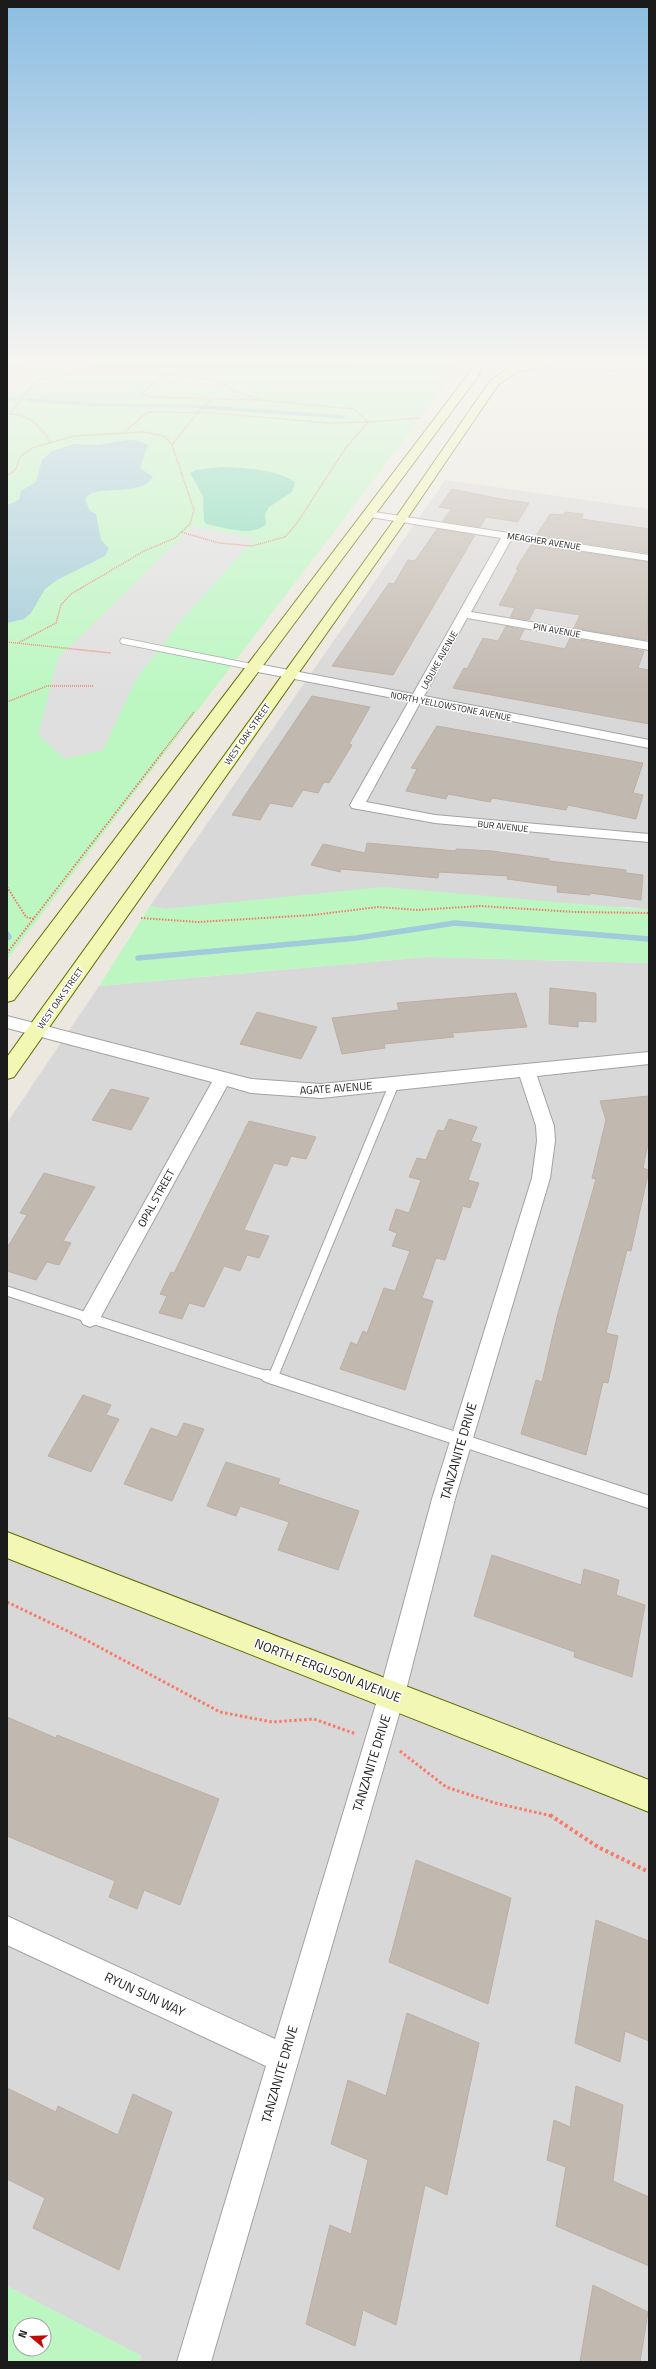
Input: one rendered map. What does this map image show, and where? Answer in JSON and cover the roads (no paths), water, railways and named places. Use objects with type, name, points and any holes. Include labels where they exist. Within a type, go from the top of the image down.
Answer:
[{"type":"main road","points":[[7,995],[399,473]]},
{"type":"main road","name":"WEST OAK STREET","points":[[7,1072],[433,473]]},
{"type":"main road","name":"NORTH FERGUSON AVENUE","points":[[7,1545],[392,1694],[649,1796]]},
{"type":"street","name":"MEAGHER AVENUE","points":[[368,514],[649,558]]},
{"type":"street","name":"LADUKE AVENUE","points":[[357,805],[508,536]]},
{"type":"street","name":"PIN AVENUE","points":[[464,614],[649,646]]},
{"type":"street","name":"NORTH YELLOWSTONE AVENUE","points":[[253,667],[649,744]]},
{"type":"street","name":"BUR AVENUE","points":[[357,805],[435,819],[649,838]]},
{"type":"street","name":"AGATE AVENUE","points":[[7,1022],[251,1086],[292,1090],[321,1091],[649,1058]]},
{"type":"street","name":"TANZANITE DRIVE","points":[[194,2362],[392,1694],[405,1638],[461,1440],[541,1178],[545,1159],[545,1126],[527,1071]]},
{"type":"street","name":"OPAL STREET","points":[[90,1318],[222,1078]]},
{"type":"street","name":"RYUN SUN WAY","points":[[7,1930],[284,2059]]},
{"type":"lane","points":[[123,641],[253,667]]},
{"type":"lane","points":[[273,1378],[394,1084]]},
{"type":"lane","points":[[7,1290],[649,1502]]},
{"type":"water","points":[[39,473],[147,473],[153,477],[147,483],[138,487],[97,492],[90,494],[85,499],[90,511],[96,514],[101,540],[109,548],[105,556],[57,580],[45,589],[31,613],[24,619],[7,623],[7,505],[19,500],[21,491],[36,482]]},
{"type":"waterway","points":[[138,958],[357,938],[455,923],[649,939]]}]
